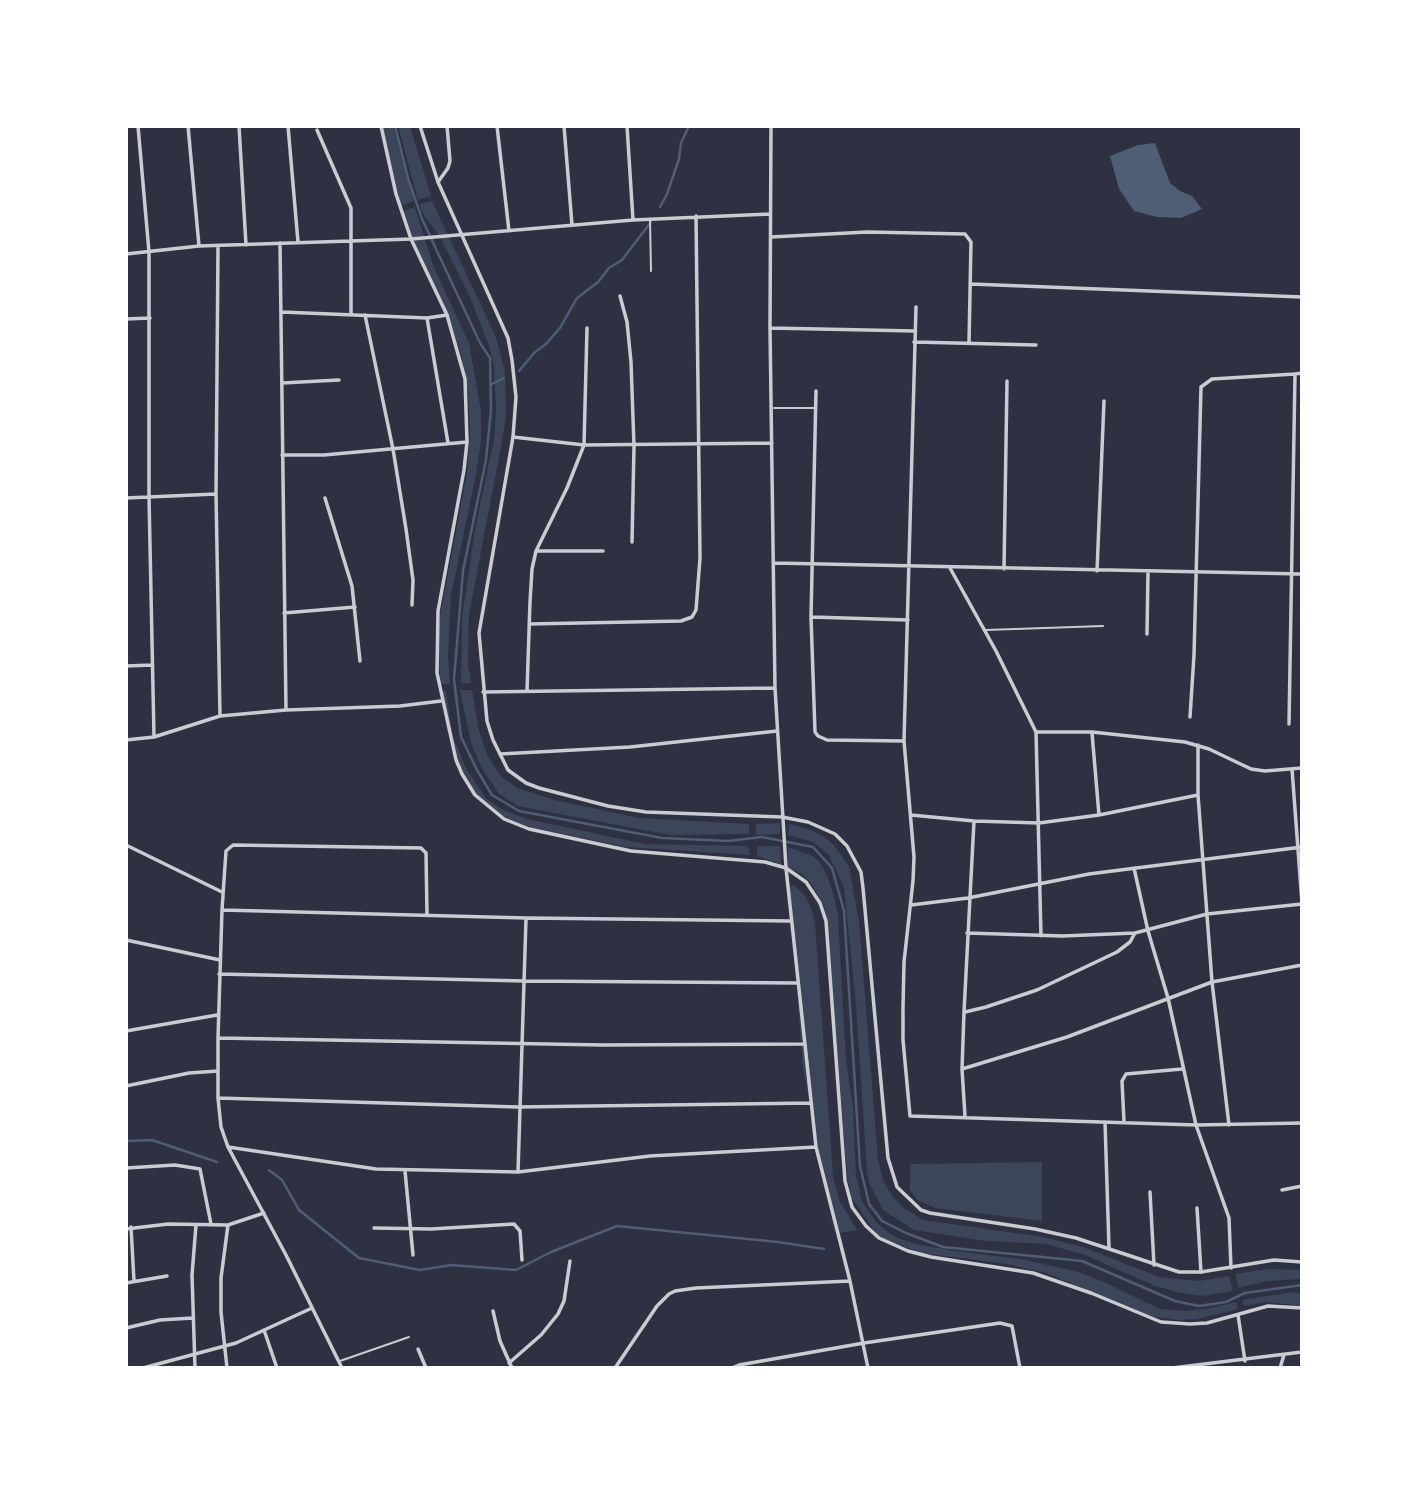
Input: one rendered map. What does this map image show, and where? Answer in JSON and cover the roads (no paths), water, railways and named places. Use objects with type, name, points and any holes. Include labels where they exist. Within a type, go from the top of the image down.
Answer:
[{"type":"street","points":[[138,126],[149,252],[149,497],[154,737]]},
{"type":"street","points":[[188,126],[199,246]]},
{"type":"street","points":[[239,126],[246,245]]},
{"type":"street","points":[[288,126],[298,242]]},
{"type":"street","points":[[381,126],[396,194],[411,239],[447,315],[465,379],[467,442],[438,611],[437,673],[441,701],[462,774],[475,795],[504,819],[529,829],[615,848],[765,862],[786,868],[811,888],[825,915],[843,1171],[852,1207],[872,1233],[891,1244],[931,1257],[1033,1273],[1161,1322],[1208,1323],[1268,1306],[1302,1308]]},
{"type":"street","points":[[420,126],[438,182],[508,338],[516,397],[513,437],[480,618],[479,648],[488,721],[499,754],[508,770],[526,783],[608,806],[646,812],[782,817],[808,822],[835,834],[847,846],[860,872],[888,1158],[897,1187],[913,1204],[930,1213],[1035,1229],[1109,1248],[1171,1271],[1201,1272],[1274,1261],[1302,1262]]},
{"type":"street","points":[[438,182],[450,161],[447,126]]},
{"type":"street","points":[[497,126],[509,232]]},
{"type":"street","points":[[564,126],[572,225]]},
{"type":"street","points":[[627,126],[633,220]]},
{"type":"street","points":[[771,126],[770,328],[775,688],[782,817],[803,1044],[816,1147],[850,1281],[868,1368]]},
{"type":"street","points":[[317,130],[347,197],[352,219],[351,314]]},
{"type":"street","points":[[126,254],[199,246],[411,239],[633,220],[771,214]]},
{"type":"street","points":[[529,624],[688,620],[696,610],[699,588],[700,444],[696,216]]},
{"type":"street","points":[[771,237],[867,232],[960,233],[971,242],[969,343]]},
{"type":"street","points":[[280,243],[286,710]]},
{"type":"street","points":[[218,247],[216,494],[220,716]]},
{"type":"street","points":[[971,284],[1302,297]]},
{"type":"street","points":[[620,296],[627,322],[631,362],[634,446],[632,542]]},
{"type":"street","points":[[916,307],[904,741],[914,857],[904,961],[903,1008],[910,1116],[1196,1125],[1302,1123]]},
{"type":"street","points":[[282,312],[427,318],[447,315]]},
{"type":"street","points":[[365,315],[393,449],[413,580],[412,605]]},
{"type":"street","points":[[126,319],[150,318]]},
{"type":"street","points":[[427,318],[448,443]]},
{"type":"street","points":[[527,691],[532,569],[536,551],[567,488],[584,445],[587,328]]},
{"type":"street","points":[[770,328],[915,331]]},
{"type":"street","points":[[914,342],[1036,345]]},
{"type":"street","points":[[1190,717],[1194,655],[1200,387],[1212,379],[1302,373]]},
{"type":"street","points":[[1289,724],[1295,374]]},
{"type":"street","points":[[282,383],[338,380]]},
{"type":"street","points":[[1004,569],[1007,381]]},
{"type":"street","points":[[816,391],[811,617],[814,726],[818,736],[827,740],[904,741]]},
{"type":"street","points":[[1097,571],[1104,401]]},
{"type":"street","points":[[513,437],[584,445],[772,443]]},
{"type":"street","points":[[282,456],[324,455],[467,442]]},
{"type":"street","points":[[126,498],[216,494]]},
{"type":"street","points":[[325,498],[348,570],[355,607],[360,661]]},
{"type":"street","points":[[536,551],[603,551]]},
{"type":"street","points":[[774,563],[1302,573]]},
{"type":"street","points":[[950,568],[1036,732],[1041,936]]},
{"type":"street","points":[[1147,634],[1149,572]]},
{"type":"street","points":[[284,613],[355,607]]},
{"type":"street","points":[[811,617],[908,620]]},
{"type":"street","points":[[126,666],[152,665]]},
{"type":"street","points":[[483,692],[775,688]]},
{"type":"street","points":[[126,740],[154,737],[220,716],[286,710],[400,706],[441,701]]},
{"type":"street","points":[[499,754],[630,747],[777,731]]},
{"type":"street","points":[[1036,732],[1092,732],[1198,746],[1251,769],[1302,768]]},
{"type":"street","points":[[1092,732],[1099,815]]},
{"type":"street","points":[[1198,746],[1198,794],[1212,982],[1229,1125]]},
{"type":"street","points":[[967,933],[1041,936],[1135,933],[1207,914],[1302,904],[1292,769]]},
{"type":"street","points":[[911,815],[1039,823],[1099,815],[1198,794]]},
{"type":"street","points":[[965,1117],[962,1069],[968,898],[974,821]]},
{"type":"street","points":[[126,845],[223,892]]},
{"type":"street","points":[[341,1368],[228,1147],[221,1127],[218,1098],[218,1015],[225,855],[233,845],[424,850],[427,915]]},
{"type":"street","points":[[911,905],[968,898],[1134,868],[1299,848]]},
{"type":"street","points":[[1134,868],[1148,931],[1168,998],[1196,1125],[1229,1218],[1231,1268]]},
{"type":"street","points":[[222,910],[526,918],[792,921]]},
{"type":"street","points":[[518,1172],[526,918]]},
{"type":"street","points":[[964,1012],[1037,990],[1117,952],[1125,947],[1135,933]]},
{"type":"street","points":[[126,940],[220,960]]},
{"type":"street","points":[[962,1069],[1035,1048],[1212,982],[1302,965]]},
{"type":"street","points":[[219,974],[525,981],[797,983]]},
{"type":"street","points":[[126,1031],[218,1015]]},
{"type":"street","points":[[218,1038],[803,1044]]},
{"type":"street","points":[[1124,1122],[1122,1081],[1126,1074],[1183,1069]]},
{"type":"street","points":[[126,1086],[189,1073],[218,1071]]},
{"type":"street","points":[[218,1098],[518,1107],[810,1103]]},
{"type":"street","points":[[1105,1122],[1109,1248]]},
{"type":"street","points":[[228,1147],[347,1166],[405,1171],[518,1172],[650,1156],[816,1147]]},
{"type":"street","points":[[126,1168],[175,1166],[201,1170],[211,1225]]},
{"type":"street","points":[[405,1171],[413,1255]]},
{"type":"street","points":[[1282,1189],[1302,1185]]},
{"type":"street","points":[[1150,1192],[1154,1265]]},
{"type":"street","points":[[1197,1208],[1201,1272]]},
{"type":"street","points":[[134,1281],[129,1228],[168,1224],[228,1225],[264,1213]]},
{"type":"street","points":[[374,1228],[514,1224],[520,1231],[522,1260]]},
{"type":"street","points":[[195,1368],[192,1275],[196,1225]]},
{"type":"street","points":[[227,1368],[220,1312],[221,1278],[228,1225]]},
{"type":"street","points":[[493,1311],[500,1340],[511,1366],[558,1314],[564,1301],[570,1261]]},
{"type":"street","points":[[126,1283],[167,1276]]},
{"type":"street","points":[[615,1368],[657,1306],[676,1291],[850,1281]]},
{"type":"street","points":[[143,1368],[224,1347],[312,1308]]},
{"type":"street","points":[[1238,1315],[1245,1361]]},
{"type":"street","points":[[126,1328],[160,1320],[193,1318]]},
{"type":"street","points":[[732,1368],[739,1364],[864,1343],[1000,1323],[1010,1324],[1014,1331],[1020,1368]]},
{"type":"street","points":[[264,1330],[277,1368]]},
{"type":"street","points":[[418,1349],[426,1368]]},
{"type":"street","points":[[1172,1368],[1302,1352]]},
{"type":"street","points":[[1280,1368],[1284,1355]]},
{"type":"lane","points":[[650,219],[651,271]]},
{"type":"lane","points":[[771,408],[815,408]]},
{"type":"lane","points":[[985,631],[1103,626]]},
{"type":"lane","points":[[339,1362],[409,1336]]},
{"type":"waterway","points":[[395,126],[422,219],[480,343],[490,358],[491,410],[486,460],[463,571],[454,679],[461,737],[492,795],[519,811],[662,838],[728,841],[762,837],[813,847],[832,868],[844,911],[860,1166],[869,1204],[882,1221],[943,1247],[1082,1261],[1175,1301],[1199,1306],[1226,1302],[1245,1293],[1302,1285]]},
{"type":"waterway","points":[[660,207],[667,194],[679,159],[681,143],[689,126]]},
{"type":"waterway","points":[[519,371],[560,328],[577,298],[598,282],[609,268],[622,260],[651,222]]},
{"type":"waterway","points":[[492,384],[504,378]]},
{"type":"waterway","points":[[126,1141],[152,1140],[217,1162]]},
{"type":"waterway","points":[[269,1170],[282,1180],[299,1210],[359,1258],[420,1270],[451,1265],[516,1270],[551,1252],[617,1226],[824,1249]]}]
